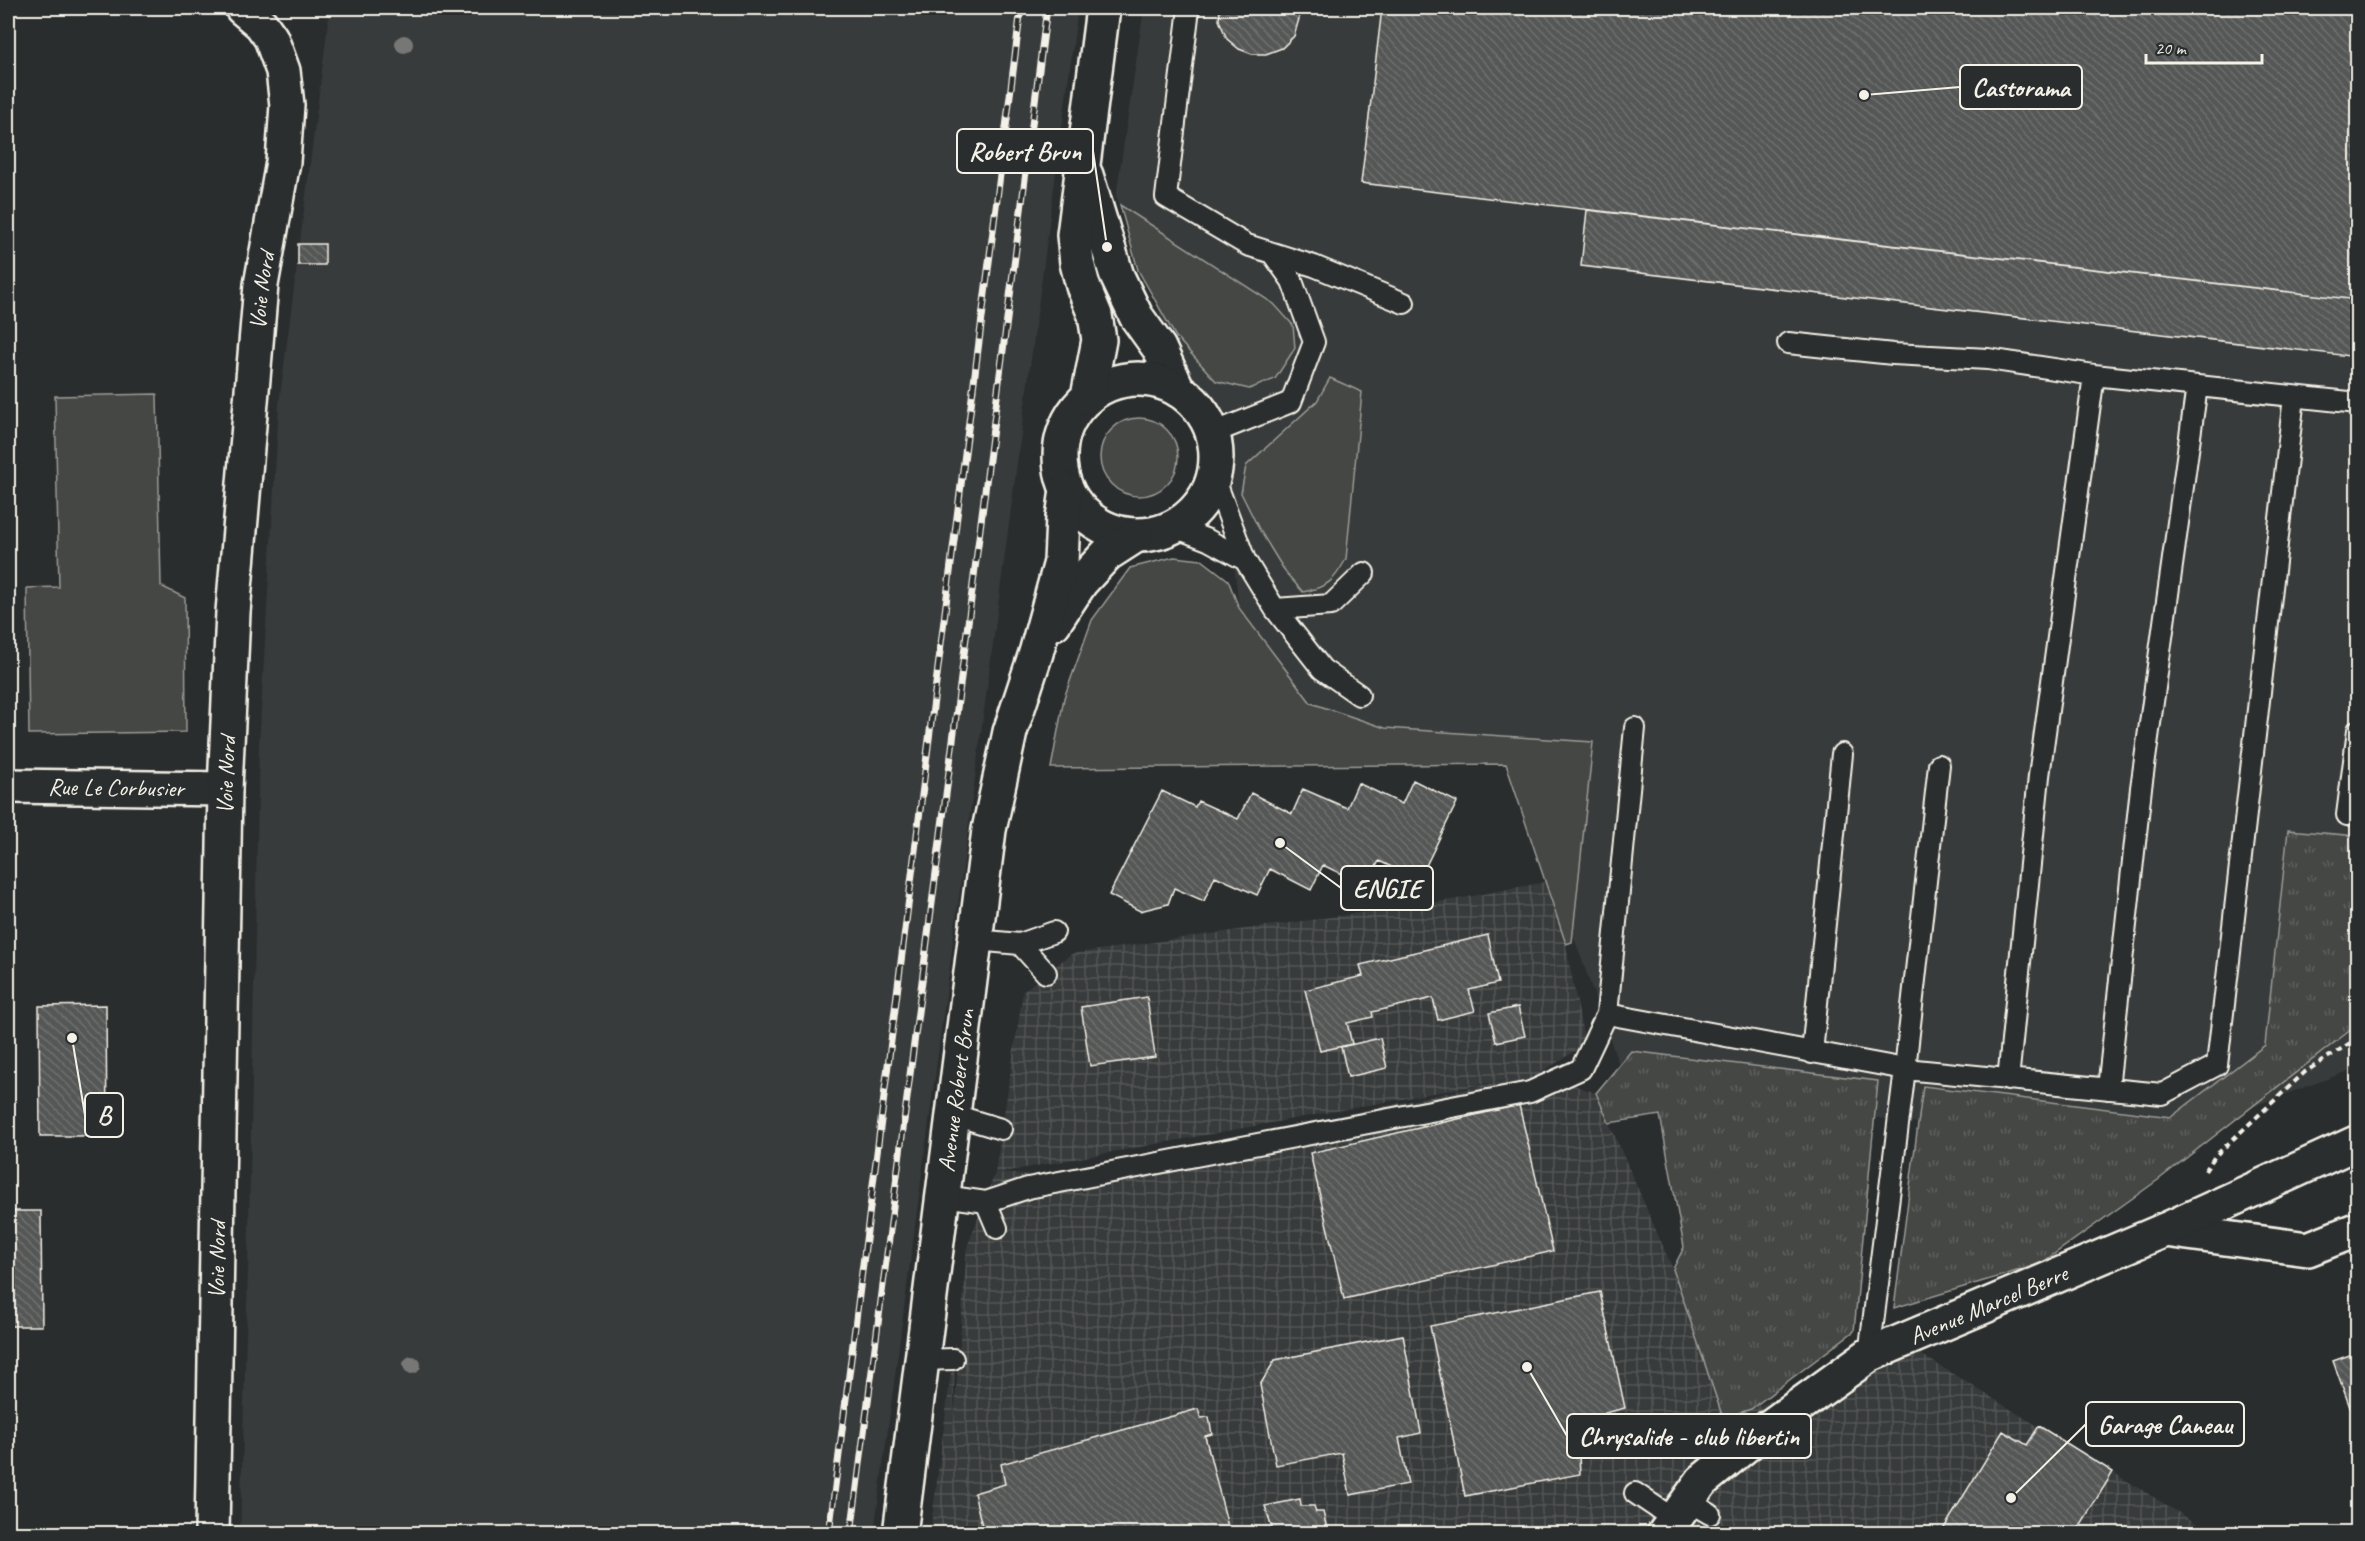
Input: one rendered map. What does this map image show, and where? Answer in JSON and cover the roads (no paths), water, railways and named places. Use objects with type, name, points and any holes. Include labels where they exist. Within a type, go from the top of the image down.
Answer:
[{"type":"street","points":[[1088,397],[1099,340],[1095,315],[1083,286],[1077,263],[1074,235],[1103,8]]},
{"type":"street","name":"Voie Nord","points":[[212,1533],[225,789],[233,612],[261,285],[283,162],[287,105],[286,87],[271,38],[252,16]]},
{"type":"street","points":[[1083,164],[1117,276],[1136,316],[1159,348],[1178,390]]},
{"type":"street","points":[[1132,379],[1156,381],[1178,390],[1193,401],[1205,416],[1213,433],[1216,455],[1214,477],[1205,497],[1192,514],[1174,527],[1155,534],[1135,536],[1114,532],[1095,522],[1079,508],[1067,490],[1060,465],[1062,440],[1071,416],[1088,397],[1108,384],[1132,379]]},
{"type":"street","name":"Avenue Robert Brun","points":[[900,1533],[938,1360],[944,1196],[989,830],[1010,732],[1036,652],[1061,562],[1067,490]]},
{"type":"street","name":"Avenue Robert Brun","points":[[1036,652],[1081,582],[1107,554],[1135,536]]},
{"type":"street","name":"Rue Le Corbusier","points":[[8,786],[225,789]]},
{"type":"street","name":"Avenue Marcel Berre","points":[[1684,1517],[1702,1481],[1761,1433],[1869,1355],[2165,1230],[2358,1142]]},
{"type":"street","points":[[2165,1230],[2308,1249],[2358,1229]]},
{"type":"lane","points":[[1189,8],[1166,197],[1247,245],[1314,266],[1404,303]]},
{"type":"lane","points":[[1213,433],[1291,402],[1314,342],[1292,281],[1272,253]]},
{"type":"lane","points":[[1788,343],[1893,354],[1988,359],[2094,375],[2358,403]]},
{"type":"lane","points":[[2008,1080],[2039,776],[2094,375]]},
{"type":"lane","points":[[2108,1089],[2141,788],[2197,386]]},
{"type":"lane","points":[[1608,1014],[1905,1069],[2162,1094],[2217,1065],[2294,396]]},
{"type":"lane","points":[[1214,477],[1245,560],[1275,609],[1322,669],[1359,695]]},
{"type":"lane","points":[[1174,527],[1208,540],[1245,560]]},
{"type":"lane","points":[[1275,609],[1331,605],[1364,573]]},
{"type":"lane","points":[[944,1196],[986,1202],[1028,1188],[1530,1092],[1581,1069],[1608,1014],[1635,728]]},
{"type":"lane","points":[[2347,815],[2358,730]]},
{"type":"lane","points":[[1812,1053],[1842,754]]},
{"type":"lane","points":[[1869,1355],[1905,1069],[1939,765]]},
{"type":"lane","points":[[975,940],[1020,944],[1054,932]]},
{"type":"lane","points":[[1020,944],[1046,973]]},
{"type":"lane","points":[[954,1115],[1001,1130]]},
{"type":"lane","points":[[986,1202],[997,1228]]},
{"type":"lane","points":[[1635,1493],[1684,1517]]},
{"type":"railway","points":[[829,1534],[1021,8]]},
{"type":"railway","points":[[851,1534],[1047,8]]},
{"type":"place","name":"Castorama","points":[[1864,95]]},
{"type":"place","name":"Robert Brun","points":[[1107,247]]},
{"type":"place","name":"ENGIE","points":[[1280,843]]},
{"type":"place","name":"B","points":[[72,1038]]},
{"type":"place","name":"Chrysalide - club libertin","points":[[1527,1367]]},
{"type":"place","name":"Garage Caneau","points":[[2011,1498]]}]
